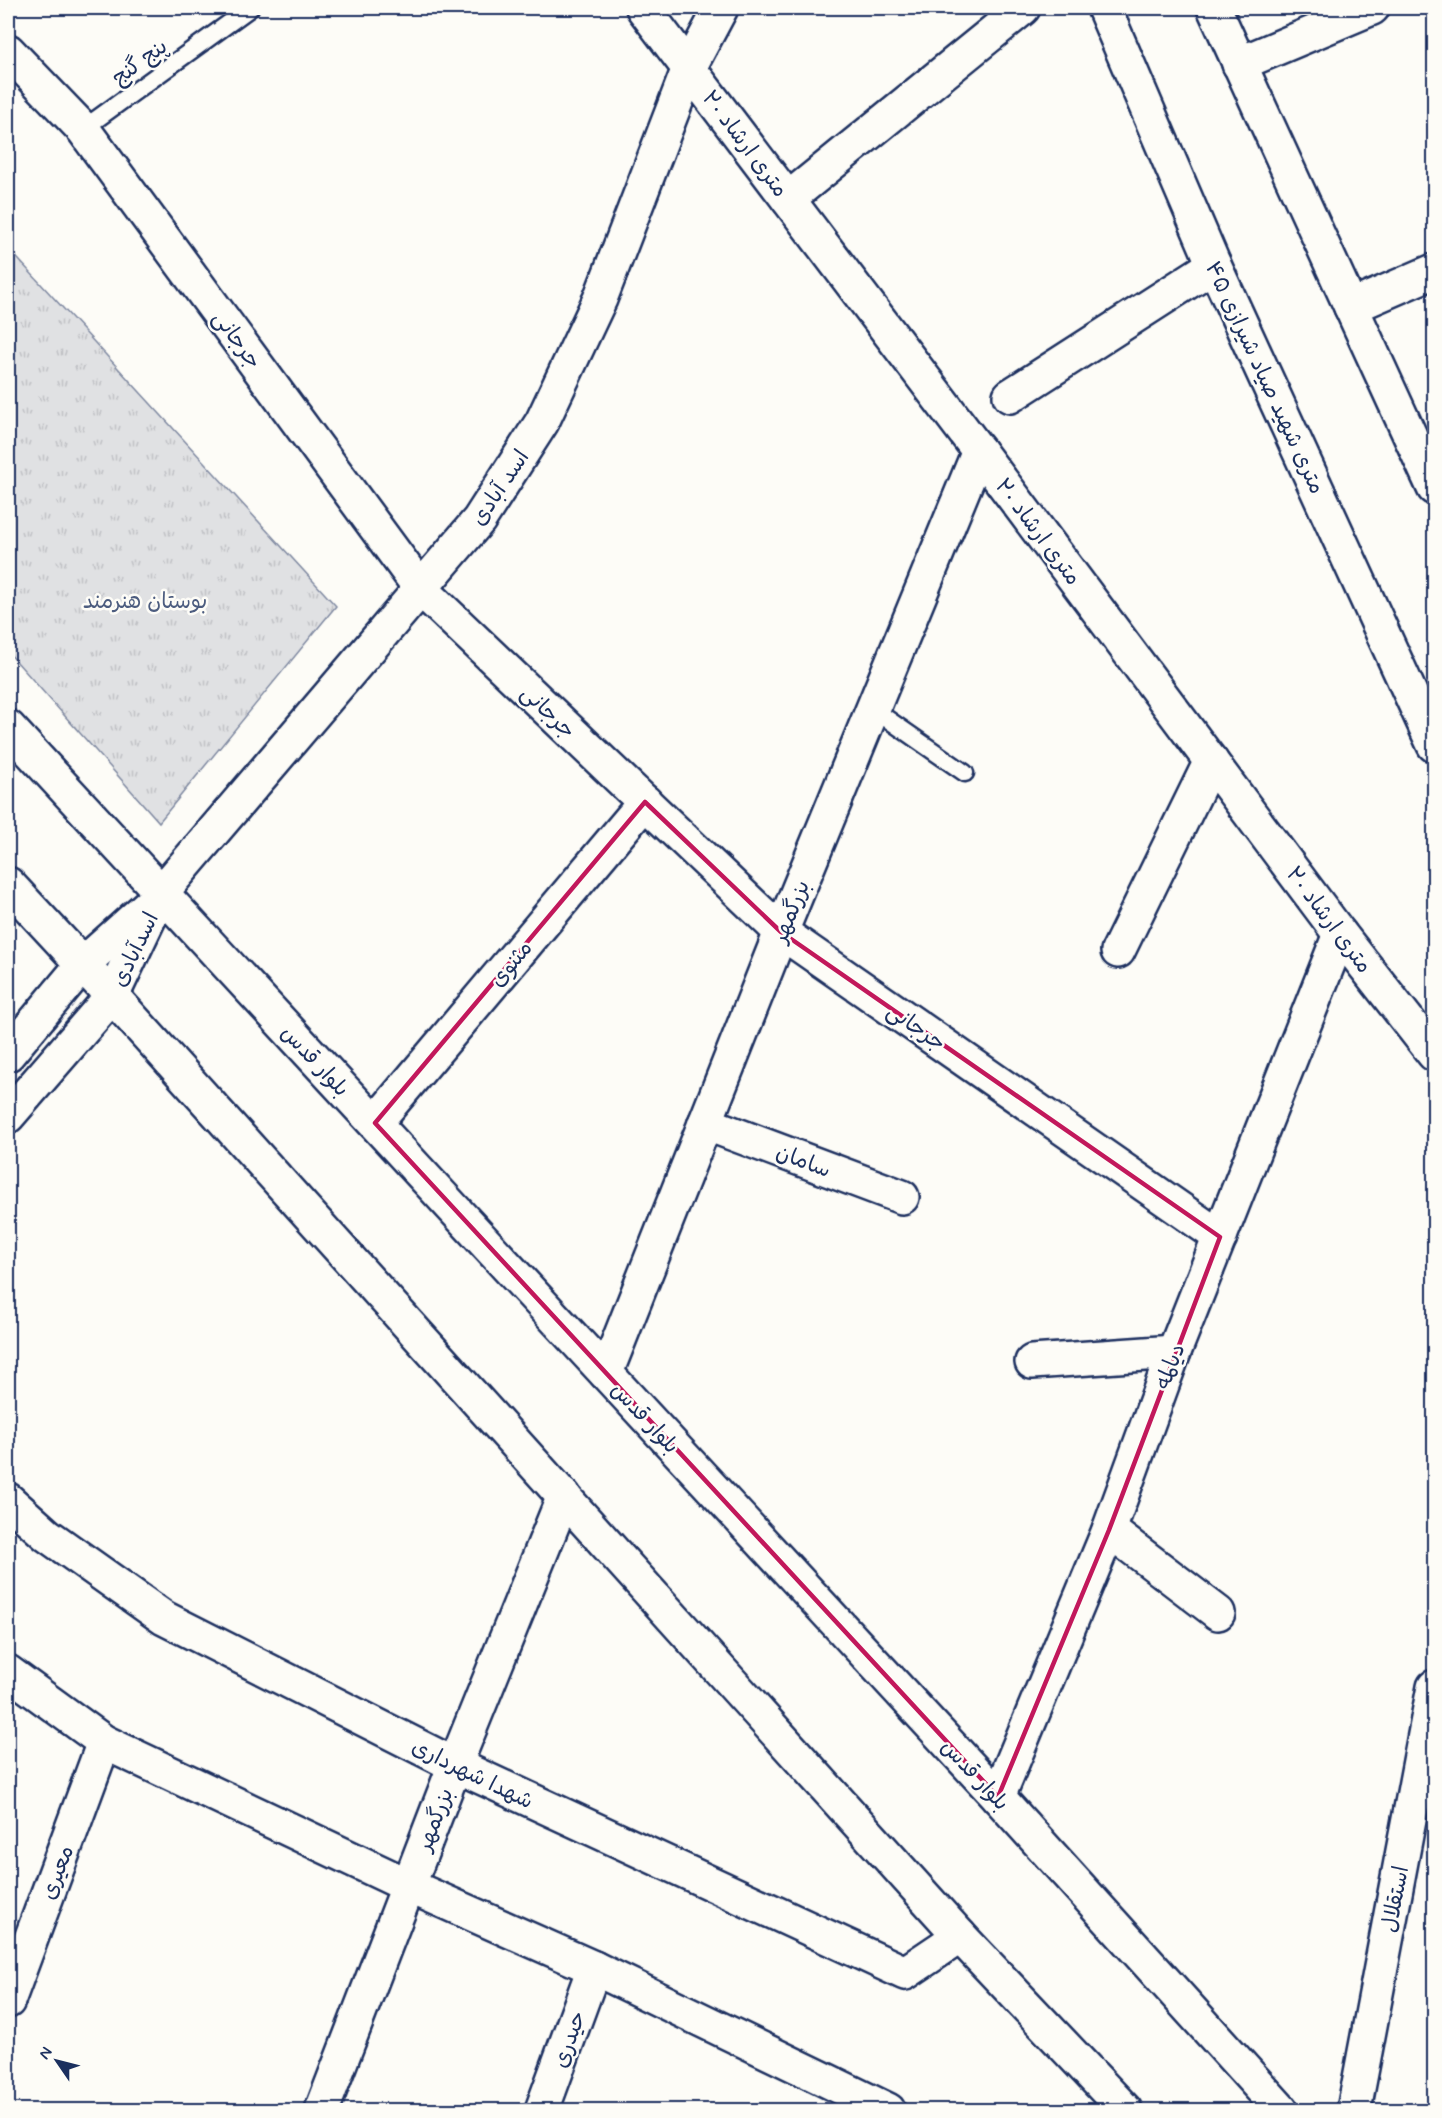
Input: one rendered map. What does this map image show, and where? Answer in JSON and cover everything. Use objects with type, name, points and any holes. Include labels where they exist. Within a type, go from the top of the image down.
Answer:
[{"type":"street","name":"۲۰ متری ارشاد","points":[[643,8],[1340,933],[1434,1054]]},
{"type":"street","name":"اسد آبادی","points":[[161,893],[479,520],[542,422],[600,299],[689,68],[721,8]]},
{"type":"street","points":[[788,199],[1023,8]]},
{"type":"street","name":"۴۵ متری شهید صیاد شیرازی","points":[[1104,8],[1214,265],[1434,745]]},
{"type":"street","points":[[1214,8],[1434,488]]},
{"type":"street","points":[[1239,64],[1372,8]]},
{"type":"street","name":"جرجانی","points":[[8,51],[83,129],[421,589],[781,932],[1220,1237]]},
{"type":"street","points":[[1010,396],[1214,265]]},
{"type":"street","points":[[1351,307],[1434,271]]},
{"type":"street","name":"بزرگمهر","points":[[606,1373],[781,932],[979,451]]},
{"type":"street","name":"بلوار قدس","points":[[8,727],[998,1797],[1281,2110]]},
{"type":"street","points":[[1118,951],[1211,760]]},
{"type":"street","name":"مثنوی","points":[[375,1124],[645,802]]},
{"type":"street","points":[[8,884],[112,996],[960,1936],[1125,2110]]},
{"type":"street","name":"اسدآبادی","points":[[8,1054],[83,964],[161,893]]},
{"type":"street","name":"اسدآبادی","points":[[8,1116],[112,996],[161,893]]},
{"type":"street","name":"دیالمه","points":[[998,1797],[1109,1530],[1174,1352],[1340,933]]},
{"type":"street","name":"سامان","points":[[705,1123],[902,1197]]},
{"type":"street","points":[[1032,1362],[1174,1352]]},
{"type":"street","name":"بزرگمهر","points":[[322,2110],[455,1765],[564,1496]]},
{"type":"street","name":"شهدا شهرداری","points":[[8,1500],[47,1535],[164,1618],[455,1765],[905,1973],[960,1936]]},
{"type":"street","points":[[1109,1530],[1218,1613]]},
{"type":"street","points":[[8,1672],[104,1743],[409,1886],[594,1968],[884,2110]]},
{"type":"street","name":"استقلال","points":[[1354,2110],[1434,1687]]},
{"type":"street","name":"معیری","points":[[8,2001],[104,1743]]},
{"type":"street","name":"حیدری","points":[[542,2110],[594,1968]]},
{"type":"lane","name":"پنج گنج","points":[[83,129],[250,8]]},
{"type":"lane","points":[[873,709],[965,773]]},
{"type":"highlighted area","points":[[645,802],[781,932],[1220,1237],[1109,1530],[998,1797],[375,1123]]},
{"type":"green space","name":"بوستان هنرمند","points":[[8,248],[336,606],[159,822],[8,652]]}]
